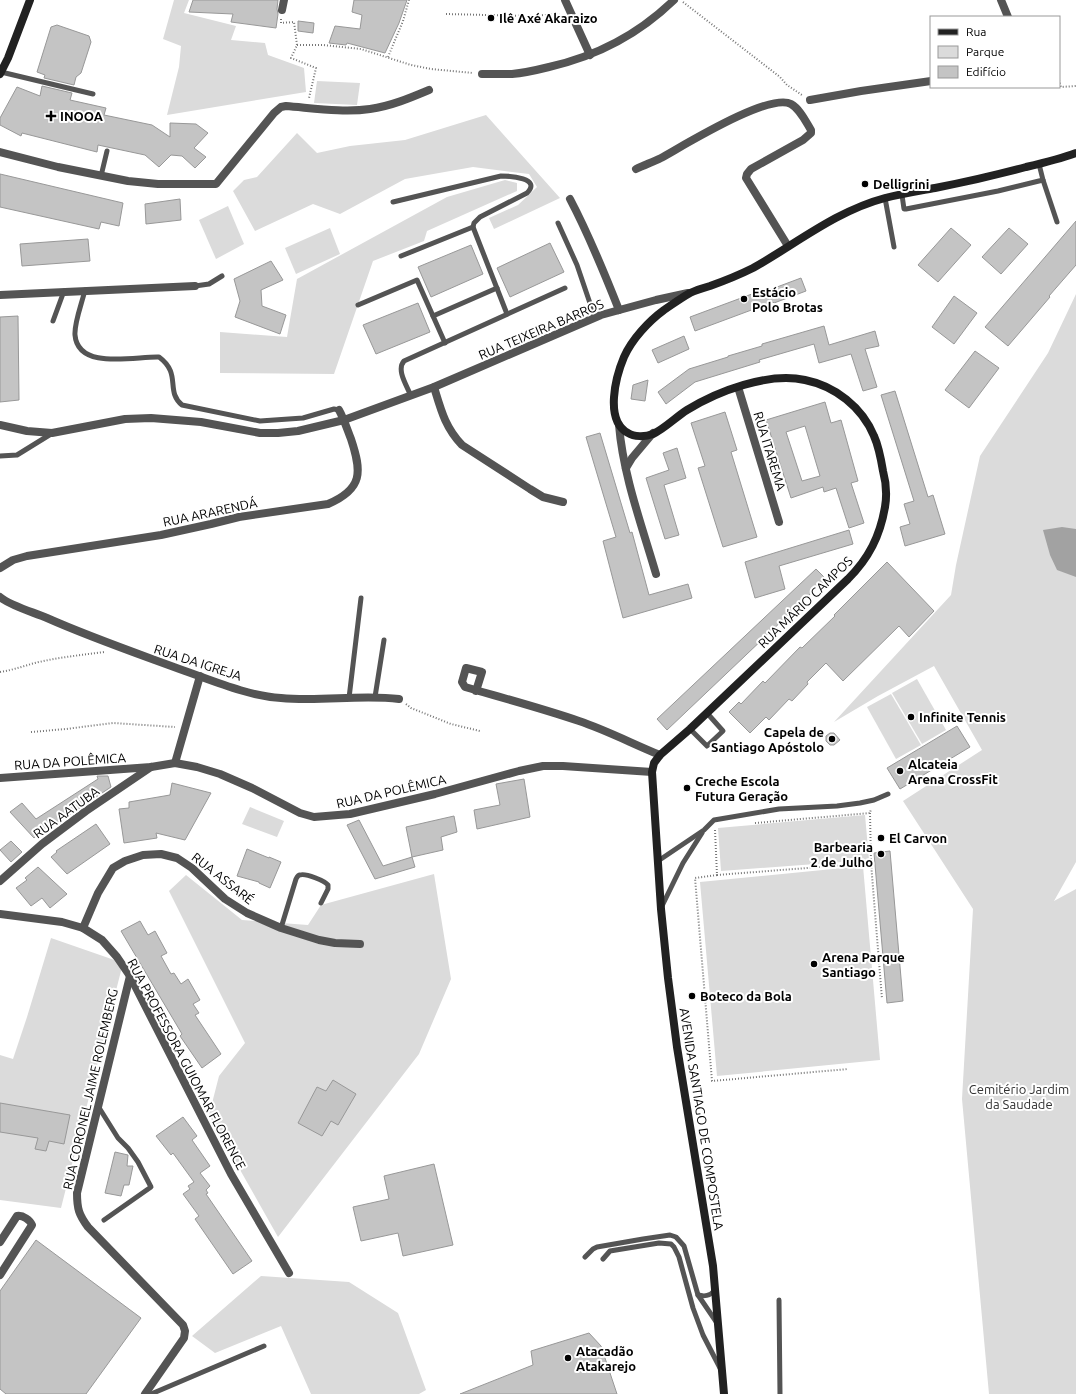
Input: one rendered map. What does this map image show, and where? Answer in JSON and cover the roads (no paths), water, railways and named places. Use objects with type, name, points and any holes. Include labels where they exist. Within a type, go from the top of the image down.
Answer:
[{"type":"main road","points":[[0,73],[30,0]]},
{"type":"main road","name":"RUA TEIXEIRA BARROS","points":[[691,293],[752,268],[841,215],[861,206],[885,198],[981,179],[1076,153]]},
{"type":"main road","points":[[653,434],[644,436],[634,435],[626,432],[619,425],[614,407],[614,388],[619,368],[627,350],[643,329],[662,312],[691,293]]},
{"type":"main road","name":"RUA MÁRIO CAMPOS","points":[[653,434],[692,407],[738,387],[766,380],[785,378],[796,378],[821,384],[840,394],[853,405],[874,435],[881,458],[885,480],[886,504],[881,525],[872,548],[862,565],[843,585],[690,729],[660,755]]},
{"type":"main road","name":"AVENIDA SANTIAGO DE COMPOSTELA","points":[[660,755],[654,763],[652,772],[661,909],[677,1047],[699,1178],[715,1290],[724,1394]]},
{"type":"street","points":[[282,10],[284,0]]},
{"type":"street","points":[[565,0],[590,55]]},
{"type":"street","points":[[482,74],[513,74],[565,64],[590,55],[610,47],[631,34],[657,16],[674,0]]},
{"type":"street","points":[[1000,0],[1008,16]]},
{"type":"street","points":[[810,100],[930,81]]},
{"type":"street","points":[[0,152],[58,167],[128,181],[158,184],[216,184],[274,113],[281,107],[368,110],[388,106],[429,90]]},
{"type":"street","points":[[636,169],[659,159],[712,129],[763,106],[773,102],[782,101],[791,104],[798,109],[811,130],[811,133],[803,140],[750,170],[746,178],[788,246]]},
{"type":"street","points":[[570,199],[603,268],[619,310]]},
{"type":"street","points":[[0,295],[195,286]]},
{"type":"street","name":"RUA TEIXEIRA BARROS","points":[[0,425],[27,431],[52,433],[125,419],[173,419],[201,422],[260,433],[298,431],[344,420],[434,388],[594,318],[656,300],[691,293]]},
{"type":"street","name":"RUA ITAREMA","points":[[738,387],[779,522]]},
{"type":"street","points":[[434,388],[445,422],[453,436],[462,445],[543,497],[563,502]]},
{"type":"street","name":"RUA ARARENDÁ","points":[[0,568],[12,560],[27,556],[161,534],[239,517],[328,504],[342,498],[350,491],[356,482],[358,470],[356,457],[344,420],[339,410]]},
{"type":"street","points":[[619,425],[620,444],[656,574]]},
{"type":"street","points":[[626,468],[637,452],[653,434]]},
{"type":"street","name":"RUA DA IGREJA","points":[[0,597],[6,602],[125,650],[260,695],[281,698],[317,699],[375,697],[399,699]]},
{"type":"street","points":[[176,763],[200,676]]},
{"type":"street","points":[[476,691],[580,722],[660,755]]},
{"type":"street","name":"RUA DA POLÊMICA","points":[[0,778],[151,767],[176,763],[197,767],[220,774],[252,788],[300,813],[314,817],[350,814],[543,766],[652,772]]},
{"type":"street","name":"RUA AATUBA","points":[[0,881],[55,834],[151,767]]},
{"type":"street","name":"RUA ASSARÉ","points":[[83,928],[98,893],[112,868],[125,861],[143,855],[161,854],[177,858],[225,899],[247,913],[281,928],[313,938],[335,943],[360,944]]},
{"type":"street","name":"RUA PROFESSORA GUIOMAR FLORENCE","points":[[0,914],[62,922],[83,928],[102,940],[117,957],[130,976],[231,1174],[289,1273]]},
{"type":"street","name":"RUA CORONEL JAIME ROLEMBERG","points":[[130,976],[77,1193],[77,1204],[80,1216],[88,1227],[183,1325],[185,1331],[184,1338],[144,1394]]},
{"type":"street","points":[[0,1242],[17,1216],[20,1215],[31,1221],[32,1225],[0,1275]]},
{"type":"lane","points":[[0,73],[93,94]]},
{"type":"lane","points":[[101,176],[107,151]]},
{"type":"lane","points":[[1038,164],[1057,222]]},
{"type":"lane","points":[[393,202],[501,176],[513,176],[528,181],[532,186],[527,193],[480,217],[474,223],[473,227],[401,256]]},
{"type":"lane","points":[[902,195],[904,209],[906,209],[998,191],[1043,180]]},
{"type":"lane","points":[[885,198],[894,247]]},
{"type":"lane","points":[[558,223],[577,264],[594,318]]},
{"type":"lane","points":[[473,227],[508,314]]},
{"type":"lane","points":[[195,286],[209,284],[222,276]]},
{"type":"lane","points":[[358,305],[417,280],[445,343]]},
{"type":"lane","points":[[433,316],[497,288]]},
{"type":"lane","points":[[411,396],[400,370],[404,361],[565,288]]},
{"type":"lane","points":[[86,290],[75,335],[78,346],[85,354],[107,360],[159,357],[166,362],[170,368],[173,377],[174,393],[177,400],[182,404],[260,420],[303,418],[334,409],[339,410]]},
{"type":"lane","points":[[53,321],[64,291]]},
{"type":"lane","points":[[0,456],[17,455],[52,433]]},
{"type":"lane","points":[[348,698],[361,598]]},
{"type":"lane","points":[[375,697],[384,640]]},
{"type":"lane","points":[[690,729],[707,746],[723,731],[707,713]]},
{"type":"lane","points":[[661,909],[683,862],[704,830],[714,820],[779,809],[837,806],[874,800],[888,794]]},
{"type":"lane","points":[[658,860],[704,830]]},
{"type":"lane","points":[[281,928],[296,879],[299,875],[303,874],[325,882],[328,885],[328,889],[321,903]]},
{"type":"lane","points":[[98,1106],[118,1138],[128,1148],[138,1162],[151,1187],[104,1220]]},
{"type":"lane","points":[[585,1257],[592,1249],[597,1247],[670,1235],[676,1237],[684,1246],[698,1295],[717,1323]]},
{"type":"lane","points":[[603,1259],[610,1251],[659,1243],[671,1244],[679,1257],[693,1308],[703,1336],[722,1371]]},
{"type":"lane","points":[[698,1295],[708,1296],[715,1290]]},
{"type":"lane","points":[[779,1300],[780,1394]]},
{"type":"lane","points":[[151,1394],[264,1346]]},
{"type":"place","name":"Ilê Axé Akaraizo","points":[[491,18]]},
{"type":"place","name":"INOOA","points":[[51,116]]},
{"type":"place","name":"Delligrini","points":[[865,184]]},
{"type":"place","name":"Estácio Polo Brotas","points":[[744,299]]},
{"type":"place","name":"Infinite Tennis","points":[[911,717]]},
{"type":"place","name":"Capela de Santiago Apóstolo","points":[[832,739]]},
{"type":"place","name":"Alcateia Arena CrossFit","points":[[900,771]]},
{"type":"place","name":"Creche Escola Futura Geração","points":[[687,788]]},
{"type":"place","name":"El Carvon","points":[[881,838]]},
{"type":"place","name":"Barbearia 2 de Julho","points":[[881,854]]},
{"type":"place","name":"Arena Parque Santiago","points":[[814,964]]},
{"type":"place","name":"Boteco da Bola","points":[[692,996]]},
{"type":"place","name":"Atacadão Atakarejo","points":[[568,1358]]},
{"type":"park label","name":"Cemitério Jardim da Saudade","points":[[1019,1096]]}]
